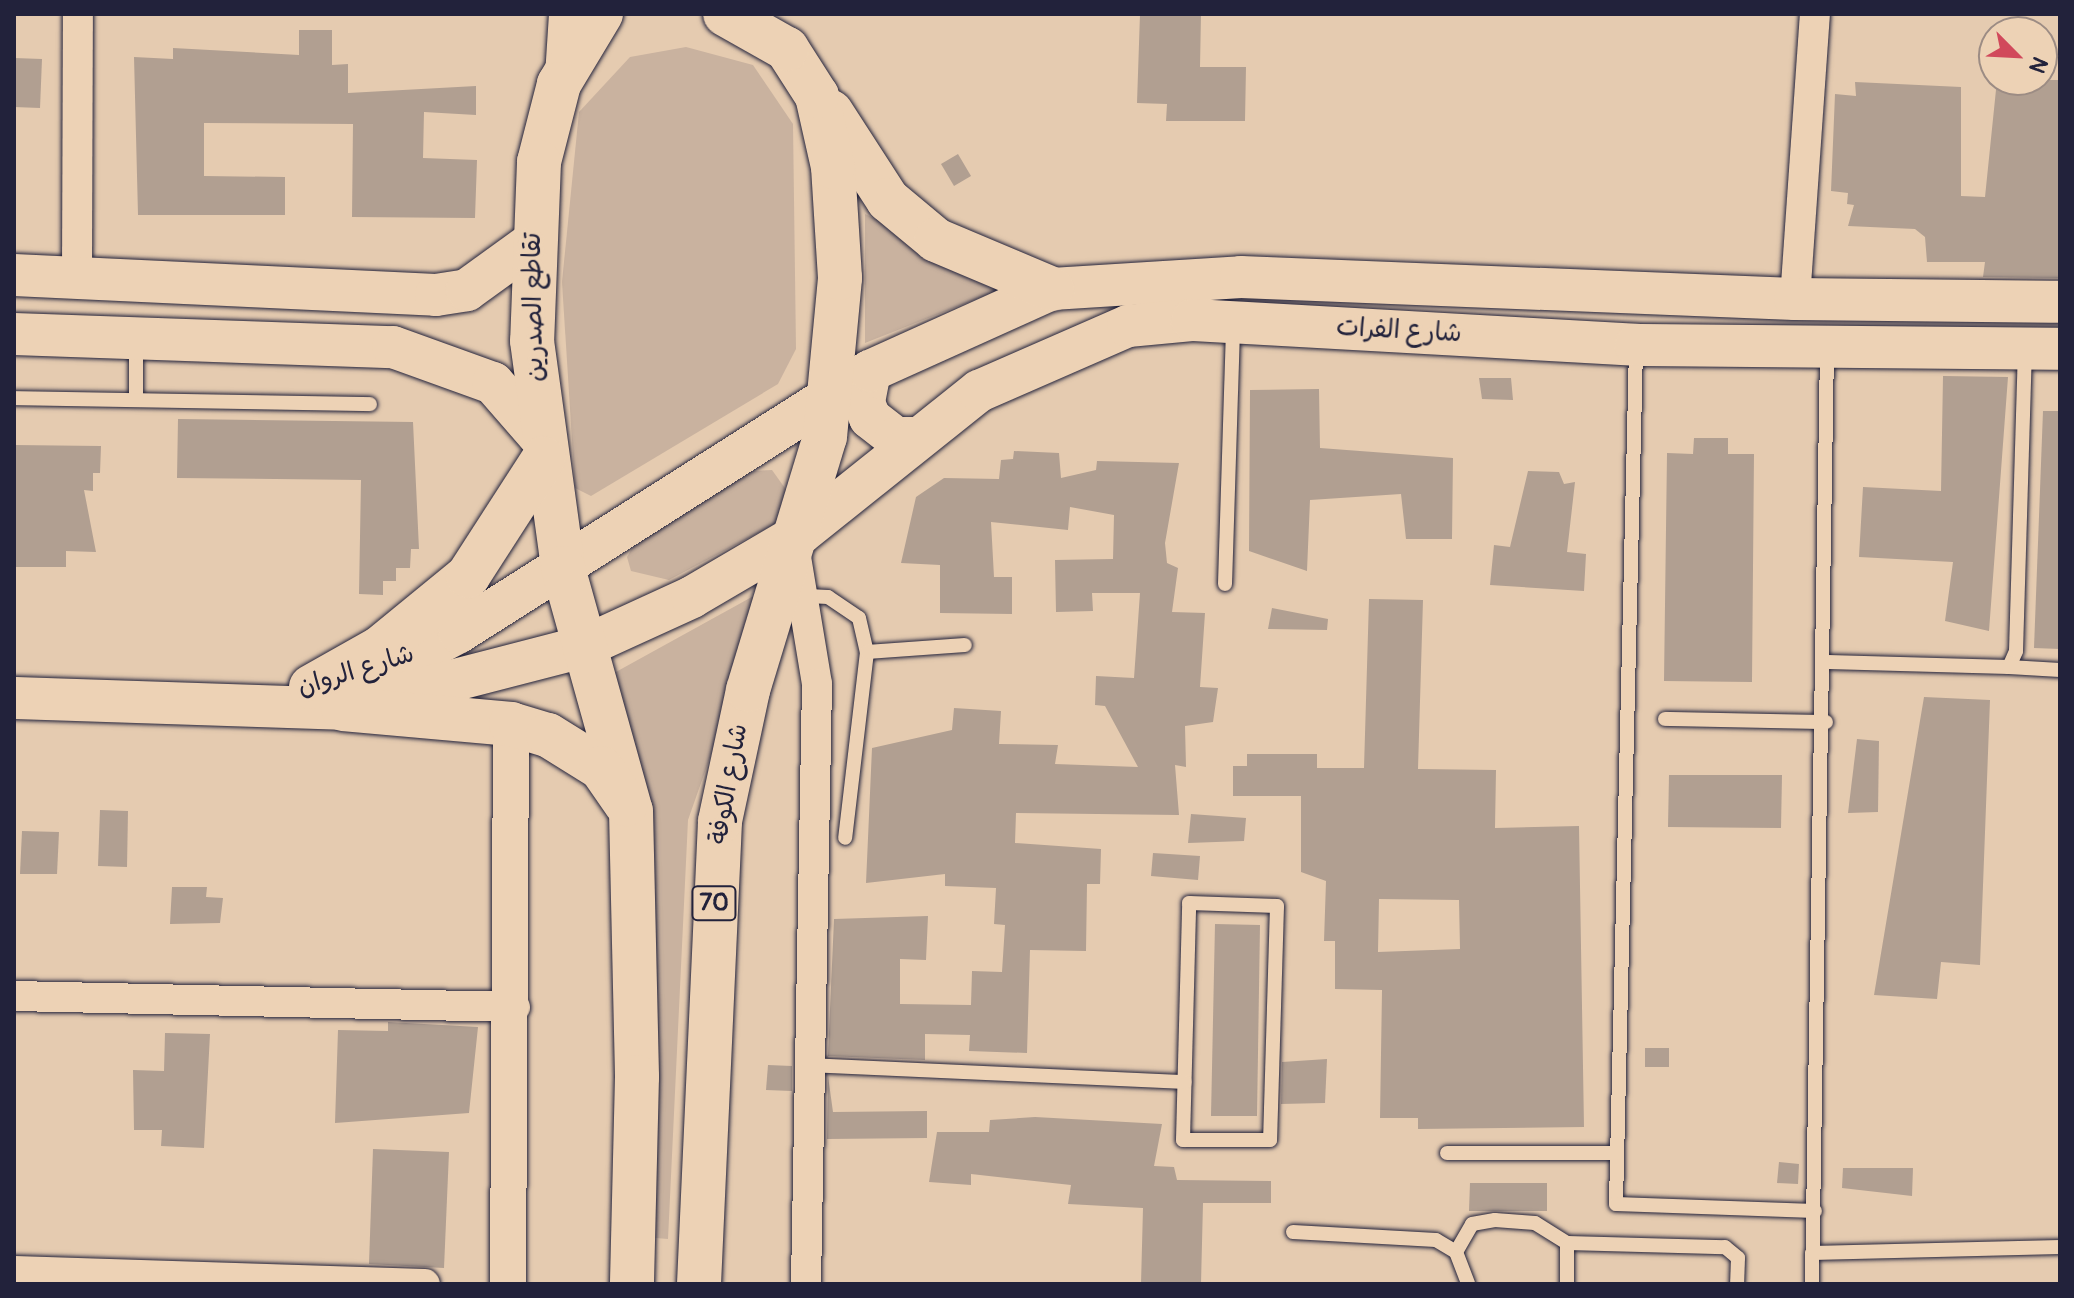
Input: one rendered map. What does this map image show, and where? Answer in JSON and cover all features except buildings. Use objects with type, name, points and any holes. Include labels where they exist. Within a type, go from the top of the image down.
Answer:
[{"type":"highway","points":[[567,49],[601,14]]},
{"type":"highway","points":[[567,49],[635,14]]},
{"type":"highway","points":[[725,14],[790,48],[888,200],[936,240],[1052,289]]},
{"type":"highway","name":"70","points":[[790,48],[822,112],[839,222],[831,395],[798,542]]},
{"type":"highway","name":"تقاطع الصدرين","points":[[563,568],[542,448],[532,243],[539,162],[567,49]]},
{"type":"highway","points":[[327,698],[380,648],[468,576],[542,448]]},
{"type":"highway","name":"شارع الكوفة","points":[[699,1284],[720,821],[748,690],[798,542]]},
{"type":"highway","points":[[563,568],[583,647],[619,749],[631,811],[637,1077],[632,1284]]},
{"type":"highway","points":[[327,698],[511,724],[571,745],[601,768],[631,811]]},
{"type":"main road","points":[[14,275],[77,274],[436,295],[467,290],[532,243]]},
{"type":"main road","name":"شارع الفرات","points":[[831,395],[870,371],[1052,289],[1241,277],[1795,299],[2060,302]]},
{"type":"main road","points":[[2018,300],[2028,327],[2043,349]]},
{"type":"main road","name":"شارع الفرات","points":[[798,542],[913,438],[979,391],[1065,348],[1128,326],[1233,323],[1636,345],[1827,344],[2043,349]]},
{"type":"main road","points":[[14,334],[347,342],[434,357],[493,383],[542,448]]},
{"type":"main road","points":[[870,371],[864,403],[870,418],[896,438],[913,438]]},
{"type":"main road","name":"شارع الروان","points":[[327,698],[399,664],[563,568],[831,395]]},
{"type":"main road","name":"شارع الروان","points":[[14,698],[223,705],[327,698],[583,647],[692,597],[798,542]]},
{"type":"street","points":[[77,274],[78,14]]},
{"type":"street","points":[[1795,299],[1815,14]]},
{"type":"street","points":[[798,542],[808,596],[818,729],[808,1065],[806,1284]]},
{"type":"street","points":[[508,1284],[515,1007],[511,724]]},
{"type":"street","points":[[14,996],[515,1007]]},
{"type":"street","points":[[14,1271],[425,1284]]},
{"type":"lane","points":[[1225,584],[1233,323]]},
{"type":"lane","points":[[136,337],[136,400]]},
{"type":"lane","points":[[1812,1284],[1828,662],[1827,344]]},
{"type":"lane","points":[[1636,345],[1616,1204],[1815,1211]]},
{"type":"lane","points":[[2009,667],[2016,651],[2043,349]]},
{"type":"lane","points":[[14,398],[370,404]]},
{"type":"lane","points":[[808,596],[828,597],[859,618],[867,652],[845,838]]},
{"type":"lane","points":[[867,652],[965,645]]},
{"type":"lane","points":[[1828,662],[2060,670]]},
{"type":"lane","points":[[1665,719],[1826,722]]},
{"type":"lane","points":[[1189,903],[1277,906],[1270,1140],[1183,1140],[1185,1082],[1189,903]]},
{"type":"lane","points":[[808,1065],[1185,1082]]},
{"type":"lane","points":[[1447,1153],[1617,1153]]},
{"type":"lane","points":[[1456,1252],[1472,1224],[1495,1220],[1535,1223],[1567,1243],[1725,1247],[1738,1258],[1737,1284]]},
{"type":"lane","points":[[1293,1232],[1436,1240],[1456,1252],[1468,1284]]},
{"type":"lane","points":[[1567,1243],[1567,1284]]},
{"type":"lane","points":[[1812,1253],[2060,1247]]},
{"type":"shaded area","points":[[686,47],[753,65],[793,124],[796,349],[778,384],[591,496],[575,488],[562,282],[579,112],[630,57]]},
{"type":"shaded area","points":[[865,214],[1012,285],[865,343]]},
{"type":"shaded area","points":[[772,470],[792,498],[786,518],[669,580],[631,571],[627,557],[638,538],[694,501],[753,471]]},
{"type":"shaded area","points":[[770,587],[688,820],[668,1239],[643,1237],[605,678]]}]
